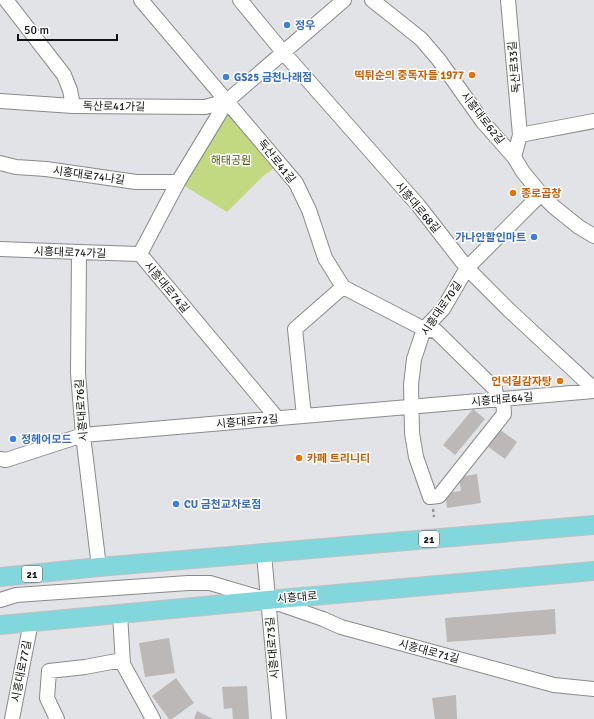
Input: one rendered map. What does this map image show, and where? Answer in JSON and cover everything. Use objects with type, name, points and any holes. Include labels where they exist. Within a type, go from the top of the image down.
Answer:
[{"type":"main road","name":"21","points":[[0,577],[99,567],[594,525]]},
{"type":"main road","name":"시흥대로","points":[[0,625],[594,571]]},
{"type":"street","points":[[6,0],[64,75],[70,90],[72,106]]},
{"type":"street","name":"독산로41길","points":[[141,0],[296,183],[309,210],[325,258],[343,287]]},
{"type":"street","name":"시흥대로68길","points":[[240,0],[283,52],[418,205],[467,268],[510,311],[594,390]]},
{"type":"street","points":[[227,101],[344,0]]},
{"type":"street","name":"시흥대로62길","points":[[372,0],[421,39],[439,60],[483,122],[514,157],[523,172],[541,194],[554,207],[594,236]]},
{"type":"street","name":"독산로33길","points":[[508,0],[520,135]]},
{"type":"street","name":"독산로41가길","points":[[0,101],[72,106],[205,107],[227,101]]},
{"type":"street","name":"시흥대로74길","points":[[227,101],[178,182],[140,254],[276,418]]},
{"type":"street","points":[[514,157],[520,135],[594,121]]},
{"type":"street","name":"시흥대로74나길","points":[[0,163],[16,167],[46,169],[136,182],[178,182]]},
{"type":"street","name":"시흥대로70길","points":[[500,399],[504,414],[439,496],[430,497],[416,457],[412,433],[411,407],[411,385],[414,359],[424,329],[443,308],[467,268],[541,194]]},
{"type":"street","name":"시흥대로74가길","points":[[0,249],[140,254]]},
{"type":"street","name":"시흥대로76길","points":[[79,252],[78,373],[83,435],[99,567]]},
{"type":"street","points":[[304,416],[295,329],[343,287],[424,329],[436,331],[495,389],[500,399]]},
{"type":"street","name":"시흥대로64길","points":[[411,407],[594,390]]},
{"type":"street","name":"시흥대로72길","points":[[2,456],[83,435],[411,407]]},
{"type":"street","name":"시흥대로73길","points":[[264,554],[279,719]]},
{"type":"street","points":[[0,590],[14,588],[63,571]]},
{"type":"street","name":"시흥대로71길","points":[[0,600],[16,595],[188,583],[210,583],[268,600],[342,627],[511,674],[554,685],[594,689]]},
{"type":"street","points":[[120,614],[123,664],[153,719]]},
{"type":"street","name":"시흥대로77길","points":[[12,719],[31,622]]},
{"type":"street","points":[[57,719],[47,698],[49,671],[85,667],[122,660]]},
{"type":"green space","name":"해태공원","points":[[227,101],[280,164],[263,176],[227,212],[178,182]]},
{"type":"building","points":[[473,409],[485,419],[455,455],[443,445]]},
{"type":"building","points":[[499,429],[517,442],[505,459],[487,446]]},
{"type":"building","points":[[477,474],[481,503],[447,508],[445,493],[461,491],[459,477]]},
{"type":"building","points":[[555,609],[556,634],[447,642],[445,618]]},
{"type":"building","points":[[169,638],[175,673],[145,677],[139,643]]},
{"type":"building","points":[[176,678],[194,703],[172,719],[169,719],[152,696]]},
{"type":"building","points":[[247,686],[249,719],[233,719],[232,708],[224,709],[222,687]]},
{"type":"building","points":[[456,695],[457,719],[435,719],[432,698]]},
{"type":"building","points":[[197,711],[213,719],[194,719]]},
{"type":"place","name":"정우","points":[[287,25]]},
{"type":"place","name":"떡튀순의 중독자들 1977","points":[[472,75]]},
{"type":"place","name":"GS25 금천나래점","points":[[226,77]]},
{"type":"place","name":"종로곱창","points":[[513,193]]},
{"type":"place","name":"가나안할인마트","points":[[534,237]]},
{"type":"place","name":"언덕길감자탕","points":[[560,381]]},
{"type":"place","name":"정헤어모드","points":[[13,439]]},
{"type":"place","name":"카페 트리니티","points":[[299,458]]},
{"type":"place","name":"CU 금천교차로점","points":[[176,504]]}]
